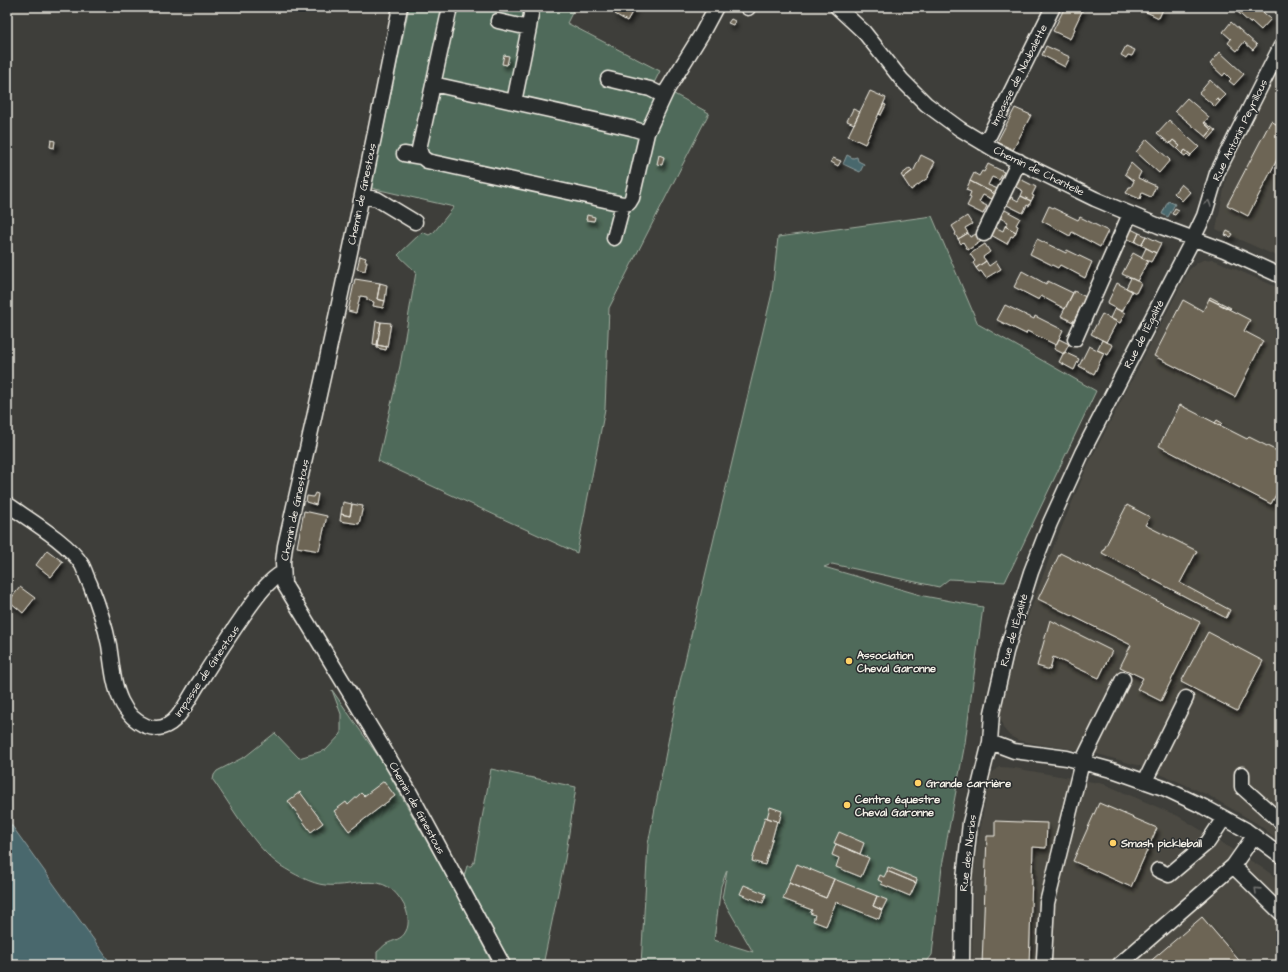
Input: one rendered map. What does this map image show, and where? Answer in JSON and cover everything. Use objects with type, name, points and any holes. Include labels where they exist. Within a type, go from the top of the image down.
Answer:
[{"type":"street","name":"Chemin de Ginestous","points":[[400,7],[322,387],[285,546],[283,562],[284,584],[409,791],[503,965]]},
{"type":"street","points":[[422,157],[419,149],[450,7]]},
{"type":"street","points":[[514,102],[532,7]]},
{"type":"street","points":[[404,154],[422,157],[427,161],[623,204],[629,203],[632,198],[648,133],[664,96],[716,7]]},
{"type":"street","name":"Chemin de Chantelle","points":[[837,7],[864,32],[902,80],[926,104],[960,129],[983,143],[1095,199],[1224,250],[1281,276]]},
{"type":"street","name":"Impasse de Naubalette","points":[[983,143],[990,134],[1053,7]]},
{"type":"street","points":[[498,21],[529,28]]},
{"type":"street","name":"Rue Antonin Peyrillous","points":[[1193,239],[1204,216],[1217,173],[1281,46]]},
{"type":"street","points":[[608,79],[650,89],[664,96]]},
{"type":"street","points":[[433,84],[624,126],[648,133]]},
{"type":"street","points":[[984,234],[1019,161]]},
{"type":"street","points":[[362,196],[376,199],[415,222]]},
{"type":"street","points":[[614,238],[623,204]]},
{"type":"street","points":[[1075,339],[1130,214]]},
{"type":"street","name":"Rue de l'Égalité","points":[[990,742],[992,713],[1006,652],[1031,572],[1050,523],[1082,453],[1193,239]]},
{"type":"street","name":"Impasse de Ginestous","points":[[7,504],[55,538],[76,557],[82,566],[103,621],[109,644],[115,684],[120,700],[126,711],[137,721],[147,727],[158,728],[170,724],[178,716],[206,672],[263,589],[276,576],[283,572]]},
{"type":"street","points":[[1044,959],[1048,903],[1082,762],[1123,679]]},
{"type":"street","points":[[1145,781],[1186,698]]},
{"type":"street","points":[[990,742],[1014,751],[1067,758],[1082,762],[1115,771],[1166,789],[1224,818],[1254,836],[1281,856]]},
{"type":"street","name":"Rue des Norias","points":[[962,965],[963,888],[970,823],[990,742]]},
{"type":"street","points":[[1242,774],[1242,787],[1281,822]]},
{"type":"street","points":[[1158,870],[1169,874],[1208,842],[1224,818]]},
{"type":"street","points":[[1119,965],[1233,866],[1254,836]]},
{"type":"street","points":[[1233,866],[1281,913]]},
{"type":"shaded area","points":[[1281,63],[1281,258],[1216,229],[1228,170]]},
{"type":"shaded area","points":[[1212,259],[1281,289],[1281,842],[1258,824],[1208,795],[1137,765],[1094,753],[1020,741],[1010,736],[1003,728],[1000,714],[1017,647],[1055,543],[1088,465],[1189,270],[1203,260]]},
{"type":"shaded area","points":[[999,767],[1014,768],[1104,784],[1178,816],[1264,869],[1281,881],[1281,965],[972,965],[973,876],[991,774]]},
{"type":"green space","points":[[409,7],[575,7],[567,23],[660,71],[654,83],[709,113],[609,308],[605,409],[577,553],[378,461],[400,366],[416,272],[398,255],[422,232],[429,235],[434,232],[454,207],[371,188]]},
{"type":"green space","points":[[932,216],[978,324],[1096,391],[1005,582],[949,579],[939,587],[832,564],[824,567],[924,596],[983,607],[965,743],[942,866],[932,955],[924,965],[641,965],[648,844],[679,686],[772,293],[778,237]],"holes":[[[727,870],[722,898],[753,952],[714,940],[721,886]]]},
{"type":"green space","points":[[332,690],[383,763],[461,903],[493,965],[381,965],[377,960],[377,952],[386,944],[402,936],[408,925],[408,918],[404,905],[396,894],[388,887],[379,883],[369,882],[325,885],[314,883],[281,866],[271,858],[253,838],[213,780],[217,771],[246,756],[275,733],[299,758],[326,750],[341,734],[341,714]]},
{"type":"green space","points":[[491,769],[576,787],[565,859],[543,965],[512,965],[464,876],[467,866],[471,866],[474,862]]},
{"type":"water","points":[[847,155],[853,158],[857,157],[858,161],[864,164],[860,172],[843,164]]},
{"type":"water","points":[[1168,201],[1175,204],[1168,217],[1162,214]]},
{"type":"water","points":[[7,819],[112,965],[7,965]]},
{"type":"building","points":[[613,7],[635,7],[627,21],[615,14],[617,9]]},
{"type":"building","points":[[1065,7],[1084,7],[1070,39],[1053,31]]},
{"type":"building","points":[[1147,7],[1164,7],[1159,18],[1144,11]]},
{"type":"building","points":[[1232,7],[1257,7],[1271,19],[1261,30],[1251,21],[1250,23]]},
{"type":"building","points":[[731,19],[735,21],[733,25],[728,23]]},
{"type":"building","points":[[1231,22],[1257,45],[1253,50],[1244,42],[1237,51],[1228,43],[1231,39],[1223,32]]},
{"type":"building","points":[[1046,46],[1070,57],[1065,67],[1042,55]]},
{"type":"building","points":[[1126,46],[1135,50],[1132,56],[1128,55],[1126,58],[1121,55]]},
{"type":"building","points":[[1220,52],[1244,74],[1234,85],[1229,81],[1231,79],[1225,73],[1223,76],[1210,64]]},
{"type":"building","points":[[504,55],[509,56],[507,65],[502,64]]},
{"type":"building","points":[[1210,80],[1226,95],[1220,101],[1217,99],[1212,104],[1199,93]]},
{"type":"building","points":[[870,91],[886,98],[865,144],[848,136]]},
{"type":"building","points":[[1187,98],[1209,117],[1204,123],[1212,130],[1206,137],[1175,111]]},
{"type":"building","points":[[1217,99],[1220,101],[1215,107],[1212,104]]},
{"type":"building","points":[[884,104],[886,105],[881,115],[879,114]]},
{"type":"building","points":[[1015,108],[1031,115],[1013,150],[997,142]]},
{"type":"building","points":[[853,109],[860,112],[854,124],[847,121]]},
{"type":"building","points":[[1169,120],[1199,147],[1191,155],[1185,150],[1182,154],[1177,149],[1180,146],[1173,140],[1170,144],[1157,133]]},
{"type":"building","points":[[1271,121],[1281,127],[1281,152],[1248,216],[1227,205]]},
{"type":"building","points":[[1205,122],[1216,131],[1208,140],[1206,137],[1212,130],[1204,123]]},
{"type":"building","points":[[1147,139],[1170,160],[1159,173],[1136,152]]},
{"type":"building","points":[[51,140],[55,141],[54,148],[50,147]]},
{"type":"building","points":[[1173,140],[1180,146],[1177,149],[1170,143]]},
{"type":"building","points":[[1185,150],[1191,155],[1190,157],[1187,154],[1185,156],[1182,154]]},
{"type":"building","points":[[659,155],[664,157],[662,165],[657,164]]},
{"type":"building","points":[[921,155],[935,162],[928,176],[929,177],[911,190],[903,178],[914,170]]},
{"type":"building","points":[[833,158],[841,161],[838,166],[831,162]]},
{"type":"building","points":[[1131,163],[1141,172],[1138,178],[1156,186],[1151,197],[1142,193],[1140,199],[1126,193],[1134,181],[1125,174]]},
{"type":"building","points":[[988,164],[1004,172],[999,180],[992,177],[988,185],[998,189],[995,194],[970,181],[974,173],[979,176],[982,171],[984,172]]},
{"type":"building","points":[[910,168],[912,171],[903,178],[901,175]]},
{"type":"building","points":[[1020,179],[1036,187],[1031,201],[1021,196],[1023,191],[1016,187]]},
{"type":"building","points":[[970,181],[995,194],[992,199],[983,195],[979,202],[987,206],[983,214],[967,206],[971,198],[969,197],[971,192],[966,190]]},
{"type":"building","points":[[1181,184],[1190,192],[1182,201],[1174,193]]},
{"type":"building","points":[[1021,196],[1031,201],[1023,213],[1007,205],[1011,197],[1018,201]]},
{"type":"building","points":[[1049,206],[1078,220],[1080,217],[1108,231],[1100,247],[1072,232],[1070,236],[1042,221]]},
{"type":"building","points":[[1175,208],[1179,210],[1175,215],[1172,214]]},
{"type":"building","points":[[1005,210],[1020,218],[1016,225],[1018,226],[1016,232],[1005,226],[1008,222],[1000,218]]},
{"type":"building","points":[[587,215],[595,217],[594,221],[586,220]]},
{"type":"building","points":[[967,216],[972,224],[965,228],[968,233],[958,239],[952,226]]},
{"type":"building","points":[[1005,226],[1016,232],[1013,237],[1011,236],[1007,244],[991,235],[995,227],[1003,231]]},
{"type":"building","points":[[1131,229],[1139,233],[1135,242],[1126,238]]},
{"type":"building","points":[[1227,231],[1233,234],[1231,237],[1225,235]]},
{"type":"building","points":[[968,233],[970,237],[978,233],[983,240],[968,250],[963,242],[961,244],[958,239]]},
{"type":"building","points":[[1139,233],[1146,236],[1141,245],[1135,242]]},
{"type":"building","points":[[1146,236],[1161,243],[1156,253],[1141,245]]},
{"type":"building","points":[[1037,239],[1066,253],[1067,250],[1092,262],[1085,278],[1060,265],[1058,268],[1030,254]]},
{"type":"building","points":[[985,244],[990,252],[983,257],[986,261],[976,268],[973,263],[975,261],[970,254]]},
{"type":"building","points":[[1146,248],[1156,253],[1151,262],[1141,258]]},
{"type":"building","points":[[1133,253],[1148,261],[1137,281],[1122,274]]},
{"type":"building","points":[[360,256],[366,258],[365,261],[367,261],[365,271],[357,269]]},
{"type":"building","points":[[986,261],[989,266],[996,261],[1001,269],[986,278],[981,271],[979,272],[976,268]]},
{"type":"building","points":[[1022,271],[1046,284],[1048,281],[1073,293],[1065,309],[1041,296],[1039,300],[1014,287]]},
{"type":"building","points":[[1131,278],[1141,283],[1136,293],[1126,288]]},
{"type":"building","points":[[355,279],[380,283],[377,299],[385,301],[383,308],[373,306],[374,302],[367,300],[367,297],[360,296],[356,313],[348,311]]},
{"type":"building","points":[[380,283],[387,285],[385,301],[377,299]]},
{"type":"building","points":[[1117,283],[1132,291],[1122,312],[1107,304]]},
{"type":"building","points":[[1074,291],[1086,297],[1073,322],[1061,316]]},
{"type":"building","points":[[1210,297],[1231,308],[1230,309],[1209,299]]},
{"type":"building","points":[[1209,299],[1250,320],[1244,331],[1263,341],[1235,397],[1154,356],[1183,300],[1203,311]]},
{"type":"building","points":[[1005,305],[1034,319],[1035,316],[1063,330],[1056,345],[1027,331],[1026,334],[997,320]]},
{"type":"building","points":[[1115,308],[1125,313],[1120,323],[1110,318]]},
{"type":"building","points":[[1102,314],[1117,322],[1106,342],[1091,334]]},
{"type":"building","points":[[376,321],[381,322],[377,345],[373,344]]},
{"type":"building","points":[[381,322],[391,323],[387,347],[377,345]]},
{"type":"building","points":[[1059,339],[1069,344],[1064,354],[1054,349]]},
{"type":"building","points":[[1102,340],[1113,345],[1108,355],[1097,350]]},
{"type":"building","points":[[377,345],[387,347],[386,350],[377,348]]},
{"type":"building","points":[[1089,346],[1104,353],[1094,374],[1079,366]]},
{"type":"building","points":[[1064,352],[1079,359],[1074,370],[1059,362]]},
{"type":"building","points":[[1180,405],[1247,439],[1249,437],[1281,453],[1281,485],[1271,504],[1159,446]]},
{"type":"building","points":[[1217,420],[1222,423],[1220,425],[1215,423]]},
{"type":"building","points":[[315,493],[318,494],[316,505],[306,502],[307,496],[313,497]]},
{"type":"building","points":[[343,502],[352,504],[350,516],[341,514]]},
{"type":"building","points":[[352,504],[363,506],[359,524],[340,521],[341,514],[350,516]]},
{"type":"building","points":[[1127,505],[1150,517],[1145,525],[1197,551],[1180,583],[1230,610],[1226,618],[1102,553]]},
{"type":"building","points":[[304,511],[327,516],[319,551],[297,547]]},
{"type":"building","points":[[47,550],[63,562],[51,577],[36,565]]},
{"type":"building","points":[[1060,553],[1200,622],[1161,701],[1137,689],[1143,678],[1120,667],[1131,645],[1038,599]]},
{"type":"building","points":[[20,587],[35,598],[23,613],[9,601]]},
{"type":"building","points":[[1050,620],[1112,651],[1099,678],[1053,657],[1050,670],[1037,666]]},
{"type":"building","points":[[1208,632],[1263,661],[1237,711],[1181,682]]},
{"type":"building","points":[[384,781],[395,796],[349,831],[334,811],[346,802],[348,805],[361,793],[364,796]]},
{"type":"building","points":[[300,792],[323,823],[311,832],[288,801]]},
{"type":"building","points":[[1099,803],[1157,828],[1131,887],[1073,861]]},
{"type":"building","points":[[770,807],[782,811],[779,822],[767,818]]},
{"type":"building","points":[[765,817],[777,821],[765,865],[752,861]]},
{"type":"building","points":[[995,821],[1047,823],[1046,848],[1033,847],[1029,965],[982,965],[987,836],[995,836]]},
{"type":"building","points":[[839,832],[864,843],[860,854],[834,843]]},
{"type":"building","points":[[836,844],[869,858],[861,877],[836,867],[839,858],[832,855]]},
{"type":"building","points":[[797,864],[834,879],[826,898],[789,883]]},
{"type":"building","points":[[888,867],[917,879],[916,883],[887,871]]},
{"type":"building","points":[[887,871],[916,883],[910,896],[881,884],[882,882],[878,880],[880,875],[884,877]]},
{"type":"building","points":[[834,879],[877,896],[873,906],[882,910],[879,919],[836,902],[826,926],[813,921],[815,915],[810,913],[812,910],[783,899],[789,883],[826,898]]},
{"type":"building","points":[[744,885],[766,894],[763,903],[740,894]]},
{"type":"building","points":[[877,896],[887,900],[882,910],[873,906]]},
{"type":"building","points":[[1202,917],[1243,965],[1146,965]]},
{"type":"place","name":"Association Cheval Garonne","points":[[849,661]]},
{"type":"place","name":"Grande carrière","points":[[918,783]]},
{"type":"place","name":"Centre équestre Cheval Garonne","points":[[847,805]]},
{"type":"place","name":"Smash pickleball","points":[[1113,843]]}]
